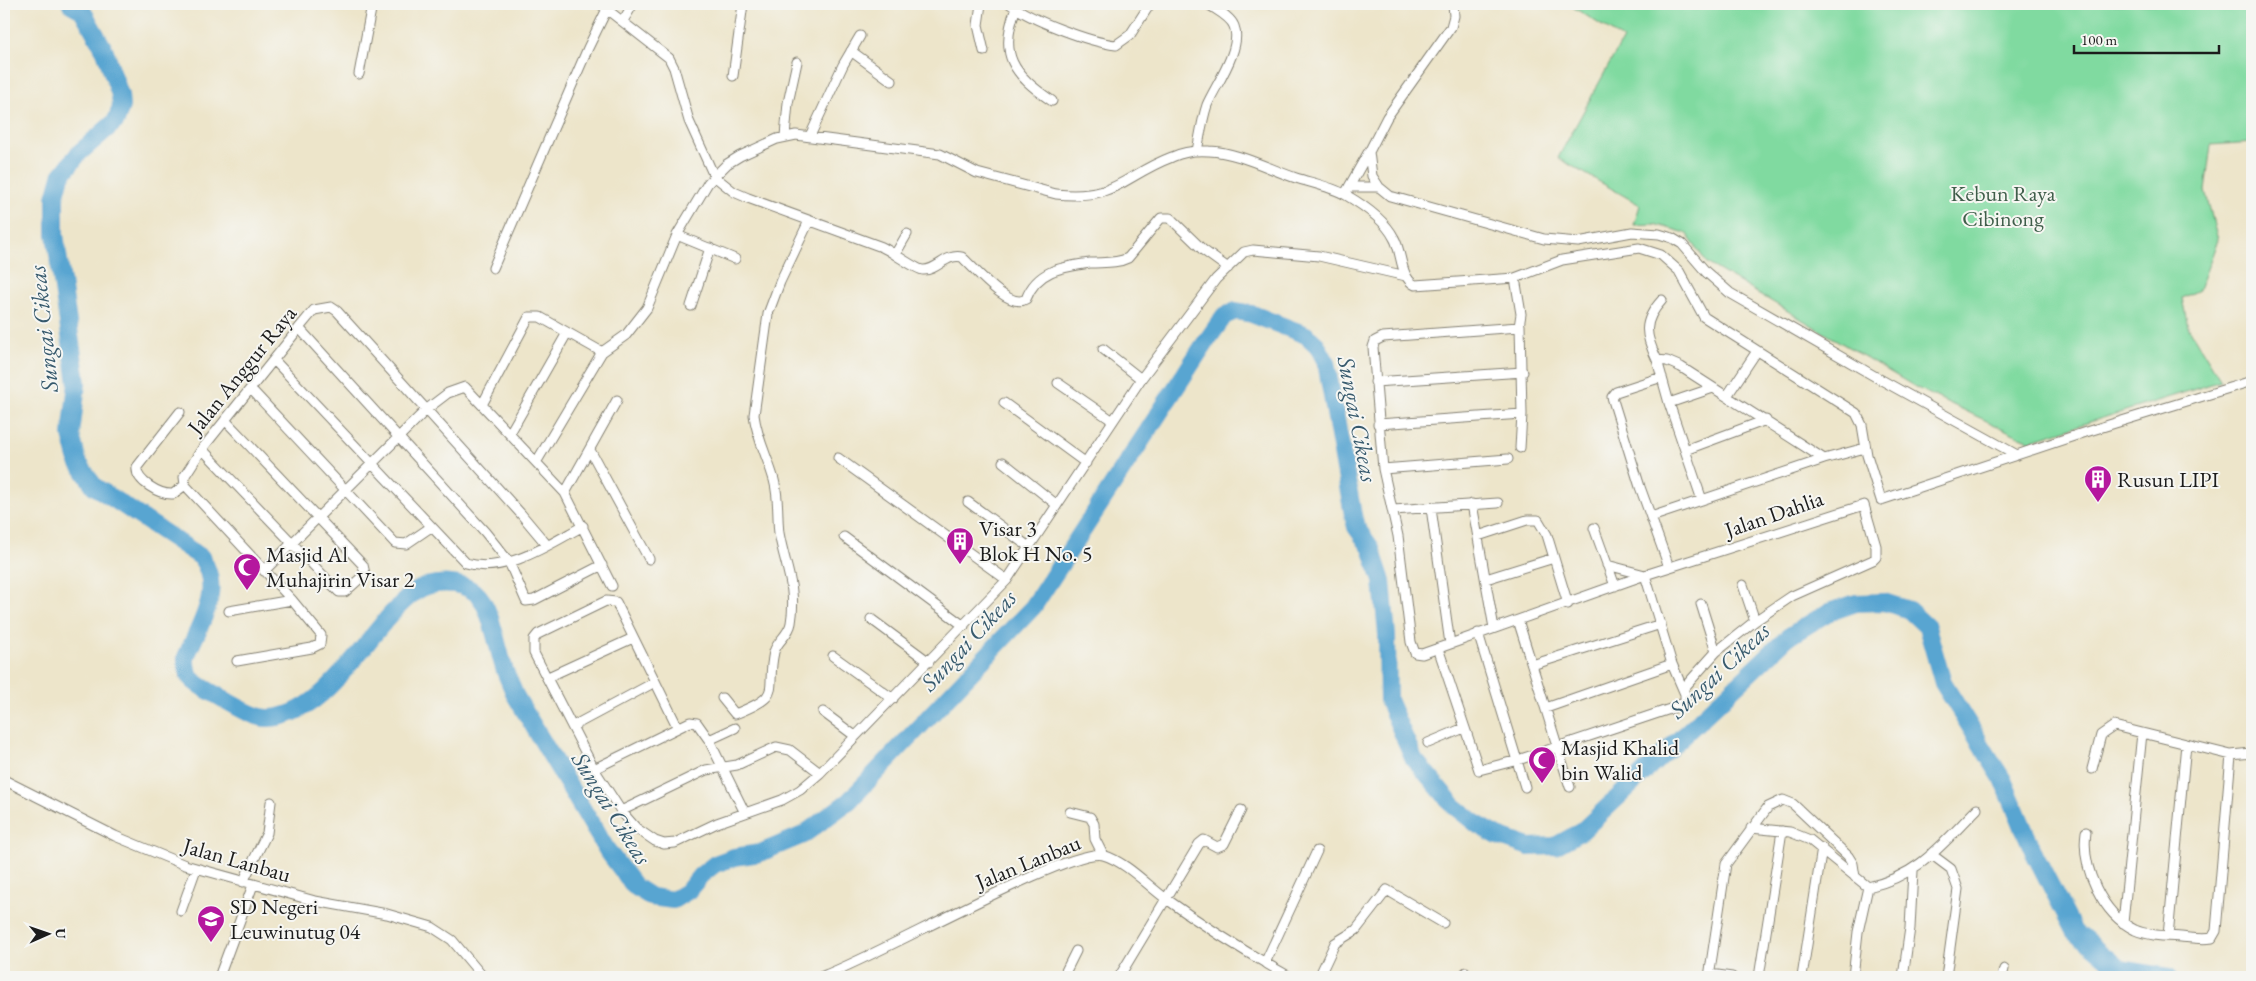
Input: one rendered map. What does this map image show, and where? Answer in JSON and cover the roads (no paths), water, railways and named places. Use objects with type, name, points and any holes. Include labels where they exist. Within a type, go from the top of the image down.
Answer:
[{"type":"street","points":[[359,74],[372,4]]},
{"type":"street","points":[[623,21],[632,4]]},
{"type":"street","points":[[733,76],[743,4]]},
{"type":"street","points":[[981,4],[978,25],[984,51]]},
{"type":"street","points":[[1052,101],[1023,78],[1009,54],[1007,37],[1013,6],[1054,26],[1104,44],[1116,45],[1130,36],[1150,4]]},
{"type":"street","points":[[1197,151],[1208,104],[1229,64],[1235,37],[1232,21],[1208,4]]},
{"type":"street","points":[[1347,191],[1387,117],[1451,27],[1454,16],[1453,4]]},
{"type":"street","points":[[493,268],[588,48],[604,6],[669,58],[674,68],[689,121],[714,176],[734,192],[896,253],[918,269],[924,270],[951,256],[962,257],[1007,298],[1020,302],[1026,299],[1036,281],[1050,272],[1090,263],[1121,262],[1128,258],[1161,218],[1170,218],[1203,250],[1228,268]]},
{"type":"street","points":[[810,136],[860,36]]},
{"type":"street","points":[[851,51],[892,81]]},
{"type":"street","points":[[785,136],[788,104],[797,62]]},
{"type":"street","points":[[537,461],[602,352],[626,335],[647,308],[678,235],[701,193],[714,176],[740,156],[785,136],[810,136],[940,154],[977,173],[1068,196],[1095,195],[1107,192],[1172,156],[1197,151],[1224,153],[1284,174],[1347,191],[1379,188]]},
{"type":"street","points":[[1369,152],[1371,170],[1379,188],[1390,196],[1544,239],[1578,242],[1632,232],[1659,234],[1672,238],[1682,244],[1706,272],[1730,293],[1876,378],[2017,455]]},
{"type":"street","points":[[1347,191],[1388,228],[1398,246],[1406,276],[1415,285],[1515,278],[1562,260],[1602,252],[1644,248],[1661,255],[1679,271],[1704,316],[1856,414],[1862,425],[1865,448],[1881,500]]},
{"type":"street","points":[[722,698],[735,714],[764,700],[771,693],[775,650],[786,636],[791,621],[793,591],[780,534],[777,492],[756,431],[754,415],[768,314],[780,282],[809,221]]},
{"type":"street","points":[[896,253],[907,234]]},
{"type":"street","points":[[678,235],[736,259]]},
{"type":"street","points":[[691,306],[710,248]]},
{"type":"street","points":[[678,728],[616,602],[606,601],[538,634],[534,639],[534,653],[594,769],[621,811],[647,836],[664,844],[674,843],[745,813],[782,800],[800,790],[820,773],[964,626],[1006,580],[1086,463],[1140,379],[1201,298],[1244,252],[1253,250],[1319,256],[1406,276]]},
{"type":"street","points":[[1515,278],[1521,314],[1523,372],[1520,448]]},
{"type":"street","points":[[1662,300],[1651,313],[1647,328],[1648,338],[1657,360],[1669,403],[1702,500]]},
{"type":"street","name":"Jalan Anggur Raya","points":[[185,485],[184,477],[202,449],[299,328],[314,310],[319,308],[331,307],[337,311],[427,409]]},
{"type":"street","points":[[483,403],[530,317],[540,317],[602,352]]},
{"type":"street","points":[[1498,503],[1393,510],[1383,469],[1375,382],[1374,341],[1378,338],[1510,329],[1520,325]]},
{"type":"street","points":[[299,328],[400,436],[485,532],[509,562],[524,599],[528,602],[602,566]]},
{"type":"street","points":[[510,433],[567,332]]},
{"type":"street","points":[[1103,349],[1140,379]]},
{"type":"street","points":[[1727,396],[1757,351]]},
{"type":"street","points":[[274,360],[466,563],[485,565],[509,562],[547,545],[582,526]]},
{"type":"street","points":[[1657,360],[1675,364],[1766,420],[1824,459]]},
{"type":"street","points":[[1375,382],[1523,372]]},
{"type":"street","points":[[1662,377],[1616,392],[1612,397],[1669,567]]},
{"type":"street","name":"Jalan Dahlia","points":[[1393,510],[1404,573],[1412,648],[1415,653],[1422,654],[1669,567],[2252,381]]},
{"type":"street","points":[[1058,383],[1113,421]]},
{"type":"street","points":[[264,571],[319,518],[370,463],[427,409],[459,387],[469,389],[565,493],[612,586]]},
{"type":"street","points":[[1669,403],[1713,388]]},
{"type":"street","points":[[251,389],[344,490],[399,545],[406,544],[431,527]]},
{"type":"street","points":[[565,493],[617,400]]},
{"type":"street","points":[[1004,403],[1086,463]]},
{"type":"street","points":[[427,409],[547,545]]},
{"type":"street","points":[[180,412],[137,467],[136,471],[140,478],[161,493],[172,494],[185,485],[320,631],[322,638],[320,644],[295,652],[237,661]]},
{"type":"street","points":[[1378,424],[1522,414]]},
{"type":"street","points":[[202,449],[337,591],[345,592],[365,574],[365,568],[226,420]]},
{"type":"street","points":[[1685,450],[1766,420]]},
{"type":"street","points":[[1651,517],[1824,459],[1865,448]]},
{"type":"street","points":[[590,450],[649,560]]},
{"type":"street","points":[[838,458],[1006,580]]},
{"type":"street","points":[[1383,469],[1508,459]]},
{"type":"street","points":[[1003,462],[1057,505]]},
{"type":"street","points":[[968,502],[1029,547]]},
{"type":"street","points":[[1472,504],[1494,628]]},
{"type":"street","points":[[1683,689],[1716,652],[1755,621],[1792,596],[1873,560],[1876,556],[1876,546],[1864,505]]},
{"type":"street","points":[[1431,508],[1450,644]]},
{"type":"street","points":[[1478,536],[1527,520],[1538,520],[1544,528],[1568,604]]},
{"type":"street","points":[[1594,528],[1615,586]]},
{"type":"street","points":[[844,538],[964,626]]},
{"type":"street","points":[[1486,579],[1554,558]]},
{"type":"street","points":[[1438,648],[1479,770],[1518,760],[1679,706],[1684,700],[1683,689],[1672,664],[1645,575],[1607,565]]},
{"type":"street","points":[[1743,585],[1755,621]]},
{"type":"street","points":[[229,612],[292,600]]},
{"type":"street","points":[[1701,604],[1716,652]]},
{"type":"street","points":[[871,619],[929,662]]},
{"type":"street","points":[[1518,620],[1570,787]]},
{"type":"street","points":[[1532,665],[1661,624]]},
{"type":"street","points":[[1478,633],[1518,760],[1524,787]]},
{"type":"street","points":[[548,678],[634,638]]},
{"type":"street","points":[[833,656],[893,699]]},
{"type":"street","points":[[1546,708],[1672,664]]},
{"type":"street","points":[[573,726],[655,682]]},
{"type":"street","points":[[823,712],[856,736]]},
{"type":"street","points":[[594,769],[690,722],[697,723],[709,740],[745,813]]},
{"type":"street","points":[[2092,769],[2101,735],[2109,727],[2114,726],[2231,755],[2252,753]]},
{"type":"street","points":[[709,740],[735,728]]},
{"type":"street","points":[[1428,742],[1464,728]]},
{"type":"street","points":[[2123,922],[2142,733]]},
{"type":"street","points":[[2168,936],[2186,744]]},
{"type":"street","points":[[621,811],[706,770],[737,765],[776,747],[790,750],[820,773]]},
{"type":"street","points":[[2086,832],[2084,853],[2088,868],[2098,890],[2114,914],[2123,922],[2145,933],[2209,939],[2214,935],[2231,755]]},
{"type":"street","name":"Jalan Lanbau","points":[[4,780],[115,836],[196,869],[315,901],[404,918],[432,927],[452,940],[483,977]]},
{"type":"street","points":[[1732,977],[1710,976],[1726,864],[1768,807],[1783,800],[1788,801],[1848,856],[1853,864],[1855,877]]},
{"type":"street","points":[[243,882],[267,833],[271,802]]},
{"type":"street","points":[[1868,887],[1885,883],[1913,871],[1977,809]]},
{"type":"street","points":[[1119,977],[1199,844],[1204,840],[1216,846],[1224,844],[1241,810]]},
{"type":"street","points":[[1070,812],[1090,817],[1094,824],[1095,839],[1103,855]]},
{"type":"street","points":[[1751,828],[1800,835],[1822,848],[1868,887]]},
{"type":"street","points":[[1759,977],[1782,831]]},
{"type":"street","points":[[1802,977],[1822,848]]},
{"type":"street","points":[[1265,963],[1317,851]]},
{"type":"street","name":"Jalan Lanbau","points":[[820,977],[1074,859],[1092,854],[1103,855],[1122,865],[1167,899],[1265,963],[1290,977]]},
{"type":"street","points":[[1931,854],[1951,869],[1958,889],[1946,977]]},
{"type":"street","points":[[182,911],[196,869]]},
{"type":"street","points":[[1903,977],[1910,928],[1913,871]]},
{"type":"street","points":[[219,977],[253,885]]},
{"type":"street","points":[[1853,977],[1860,925],[1868,887]]},
{"type":"street","points":[[1319,977],[1335,943],[1356,930],[1387,890],[1443,923]]},
{"type":"street","points":[[1063,977],[1076,951]]},
{"type":"waterway","name":"Sungai Cikeas","points":[[71,4],[82,10],[105,51],[120,95],[121,106],[116,121],[79,153],[61,176],[55,198],[55,234],[77,383],[71,435],[78,462],[94,486],[201,557],[208,570],[210,595],[203,619],[186,657],[187,670],[191,678],[199,685],[254,715],[267,718],[289,714],[310,703],[329,687],[381,625],[415,592],[429,585],[437,584],[454,584],[470,589],[476,593],[486,608],[505,671],[515,695],[607,850],[634,886],[651,897],[673,900],[688,891],[701,875],[715,864],[734,857],[760,853],[803,835],[849,801],[1033,607],[1201,349],[1224,316],[1236,311],[1252,314],[1306,335],[1317,345],[1326,362],[1356,527],[1371,548],[1382,581],[1387,635],[1388,700],[1414,759],[1454,806],[1478,825],[1498,836],[1529,847],[1555,846],[1582,831],[1788,637],[1827,613],[1856,603],[1884,602],[1909,610],[1927,627],[1943,683],[2003,780],[2035,855],[2074,931],[2120,969],[2169,977]]},
{"type":"place","name":"Rusun LIPI","points":[[2098,503]]},
{"type":"place","name":"Visar 3 Blok H No. 5","points":[[960,565]]},
{"type":"place","name":"Masjid Al Muhajirin Visar 2","points":[[247,591]]},
{"type":"place","name":"Masjid Khalid bin Walid","points":[[1542,784]]},
{"type":"place","name":"SD Negeri Leuwinutug 04","points":[[211,943]]},
{"type":"park label","name":"Kebun Raya Cibinong","points":[[2003,206]]}]
